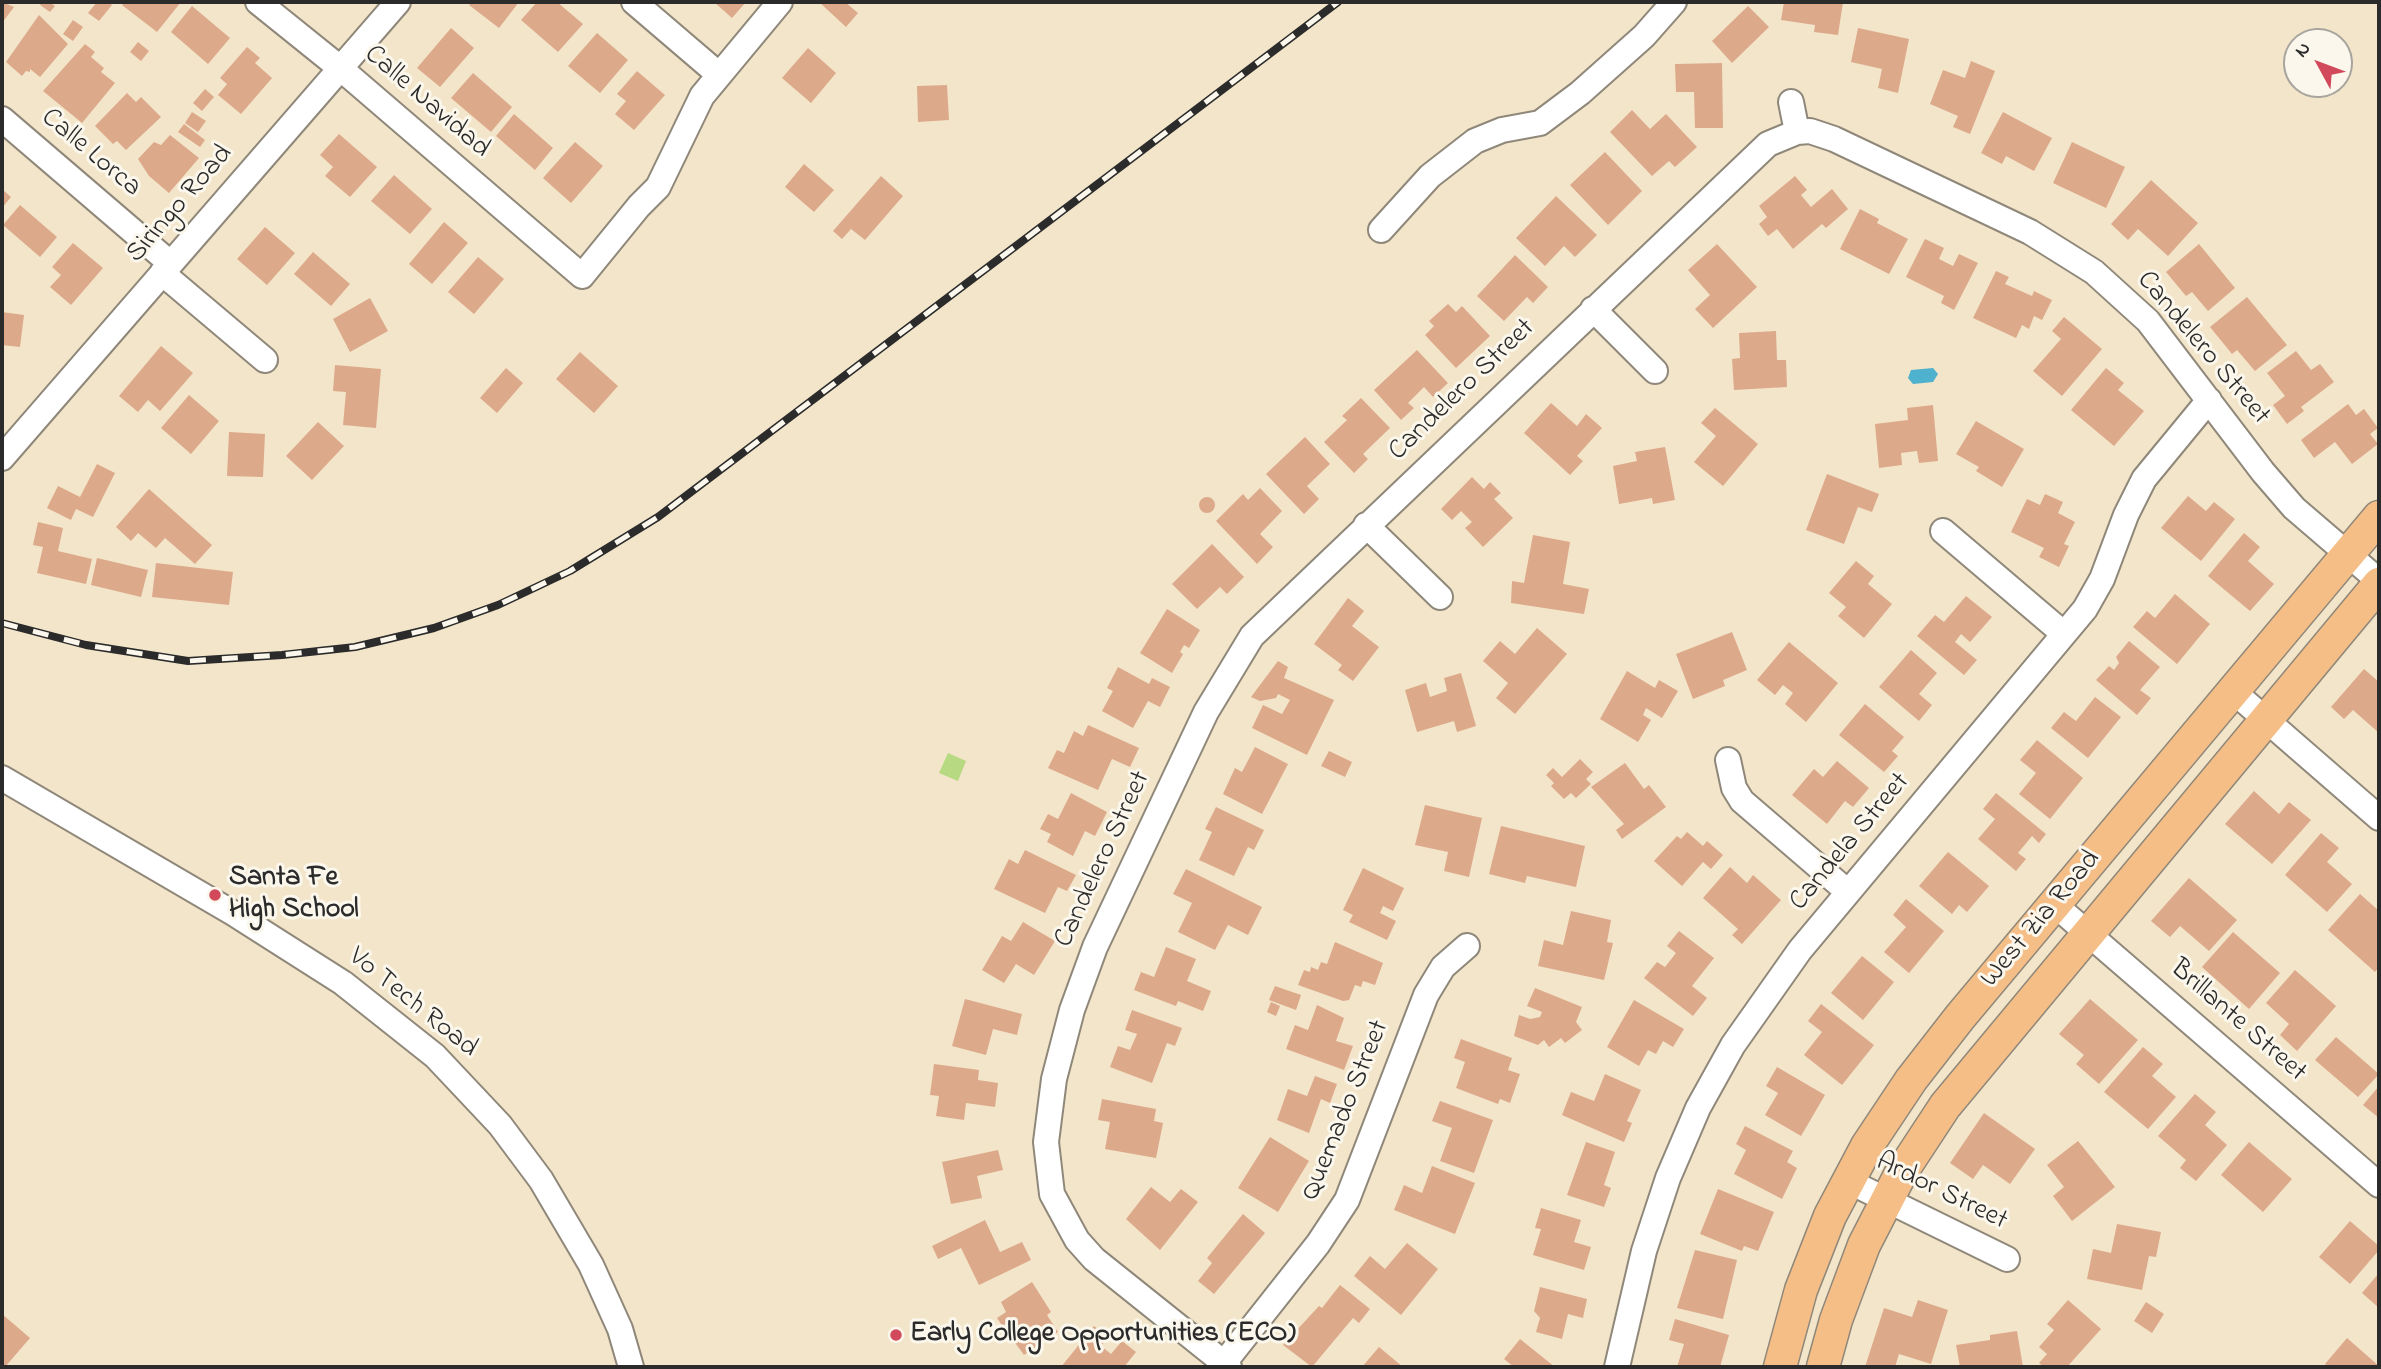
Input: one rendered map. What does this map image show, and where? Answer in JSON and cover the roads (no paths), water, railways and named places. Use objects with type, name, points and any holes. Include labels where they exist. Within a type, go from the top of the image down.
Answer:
[{"type":"main road","name":"West Zia Road","points":[[1780,1367],[1801,1290],[1848,1181],[1888,1112],[1934,1048],[2379,517]]},
{"type":"main road","name":"West Zia Road","points":[[1823,1367],[1849,1283],[1887,1198],[1945,1106],[2379,582]]},
{"type":"street","name":"Calle Navidad","points":[[258,2],[340,68],[582,276],[639,206],[658,187],[685,128],[718,73]]},
{"type":"street","name":"Siringo Road","points":[[4,452],[398,2]]},
{"type":"street","points":[[634,2],[718,73],[780,2]]},
{"type":"street","points":[[1381,230],[1430,176],[1475,141],[1502,130],[1540,123],[1580,93],[1644,36],[1674,2]]},
{"type":"street","points":[[1791,102],[1797,132]]},
{"type":"street","name":"Calle Lorca","points":[[2,119],[265,360]]},
{"type":"street","name":"Candelero Street","points":[[1226,1365],[1094,1259],[1077,1240],[1052,1194],[1047,1170],[1048,1115],[1062,1042],[1083,977],[1219,685],[1252,636],[1758,152],[1782,136],[1797,132],[1810,131],[1834,139],[2030,232],[2074,258],[2114,287],[2139,312],[2294,508],[2379,582]]},
{"type":"street","points":[[1593,309],[1655,370]]},
{"type":"street","name":"Candela Street","points":[[1617,1367],[1631,1299],[1655,1213],[1698,1108],[1733,1045],[1776,981],[2095,594],[2126,515],[2144,479],[2209,400]]},
{"type":"street","points":[[1366,525],[1440,597]]},
{"type":"street","points":[[1943,531],[2064,634]]},
{"type":"street","points":[[2234,692],[2379,818]]},
{"type":"street","points":[[1728,760],[1734,788],[1742,801],[1849,892]]},
{"type":"street","name":"Vo Tech Road","points":[[2,778],[233,913],[344,983],[435,1056],[492,1115],[541,1180],[591,1265],[620,1329],[631,1367]]},
{"type":"street","name":"Brillante Street","points":[[2055,905],[2379,1185]]},
{"type":"street","name":"Quemado Street","points":[[1226,1365],[1318,1244],[1346,1200],[1426,995],[1443,967],[1467,946]]},
{"type":"street","name":"Ardor Street","points":[[1848,1181],[2007,1259]]},
{"type":"water","points":[[1933,368],[1938,374],[1933,382],[1913,384],[1908,378],[1911,370]]},
{"type":"railway","points":[[2,623],[86,645],[188,661],[355,647],[434,628],[498,605],[570,571],[658,517],[1338,2]]},
{"type":"place","name":"Santa Fe High School","points":[[215,895]]},
{"type":"place","name":"Early College Opportunities (ECO)","points":[[896,1335]]}]
